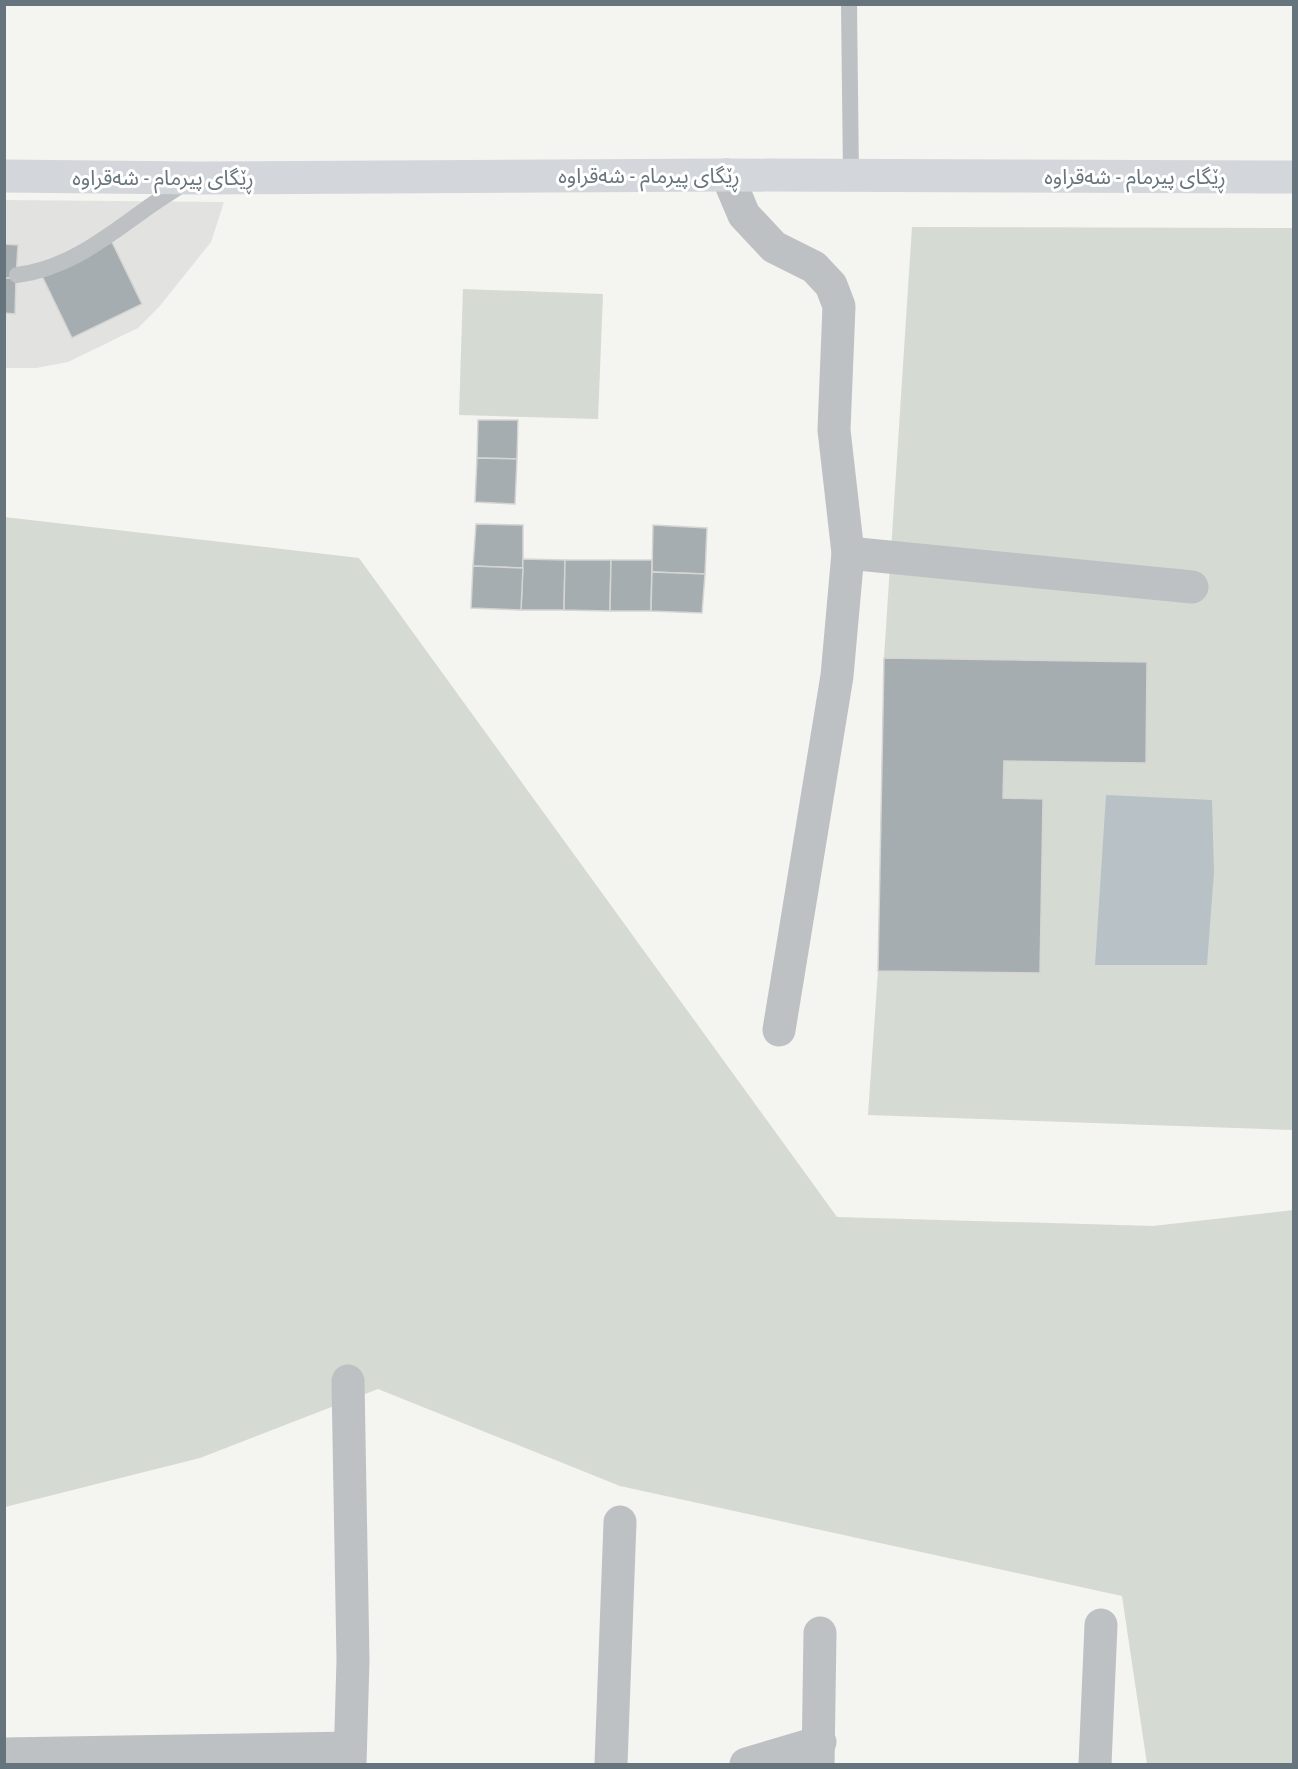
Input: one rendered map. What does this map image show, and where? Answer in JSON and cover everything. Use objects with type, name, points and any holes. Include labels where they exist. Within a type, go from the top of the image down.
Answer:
[{"type":"main road","name":"ڕێگای پیرمام - شەقراوە","points":[[4,176],[194,178],[1293,177]]},
{"type":"street","points":[[727,176],[744,215],[774,247],[814,267],[831,285],[839,306],[834,430],[848,553],[837,676],[778,1030]]},
{"type":"street","points":[[848,553],[1192,587]]},
{"type":"street","points":[[4,1754],[350,1756],[353,1660],[348,1381]]},
{"type":"street","points":[[611,1764],[620,1522]]},
{"type":"street","points":[[1095,1764],[1101,1625]]},
{"type":"street","points":[[746,1764],[819,1753],[820,1633]]},
{"type":"lane","points":[[849,4],[851,177]]},
{"type":"lane","points":[[17,275],[34,273],[66,260],[106,239],[145,209],[194,178]]},
{"type":"shaded area","points":[[4,200],[224,202],[211,242],[159,307],[138,328],[68,362],[36,368],[5,368]]},
{"type":"shaded area","points":[[912,227],[1293,228],[1293,1130],[868,1115],[878,971],[884,658]]},
{"type":"shaded area","points":[[463,289],[603,294],[598,419],[459,415]]},
{"type":"shaded area","points":[[4,517],[359,558],[837,1217],[1153,1226],[1293,1210],[1293,1764],[1147,1764],[1122,1596],[620,1486],[378,1389],[200,1458],[5,1507]]},
{"type":"shaded area","points":[[1106,795],[1212,800],[1214,872],[1207,965],[1095,965]]},
{"type":"building","points":[[112,242],[142,304],[72,338],[42,276]]},
{"type":"building","points":[[4,244],[18,245],[16,278],[4,278]]},
{"type":"building","points":[[4,278],[16,278],[15,314],[4,313]]},
{"type":"building","points":[[478,420],[518,420],[517,459],[477,458]]},
{"type":"building","points":[[477,458],[517,459],[515,504],[475,502]]},
{"type":"building","points":[[476,524],[523,525],[523,568],[473,566]]},
{"type":"building","points":[[653,525],[707,528],[705,574],[652,572]]},
{"type":"building","points":[[523,559],[565,560],[564,610],[521,610]]},
{"type":"building","points":[[565,560],[611,560],[610,611],[564,610]]},
{"type":"building","points":[[611,560],[652,560],[651,611],[610,611]]},
{"type":"building","points":[[473,566],[523,568],[521,610],[471,608]]},
{"type":"building","points":[[652,572],[705,574],[702,613],[651,611]]},
{"type":"building","points":[[884,658],[1147,662],[1146,763],[1004,761],[1003,798],[1043,799],[1040,973],[878,971]]}]
